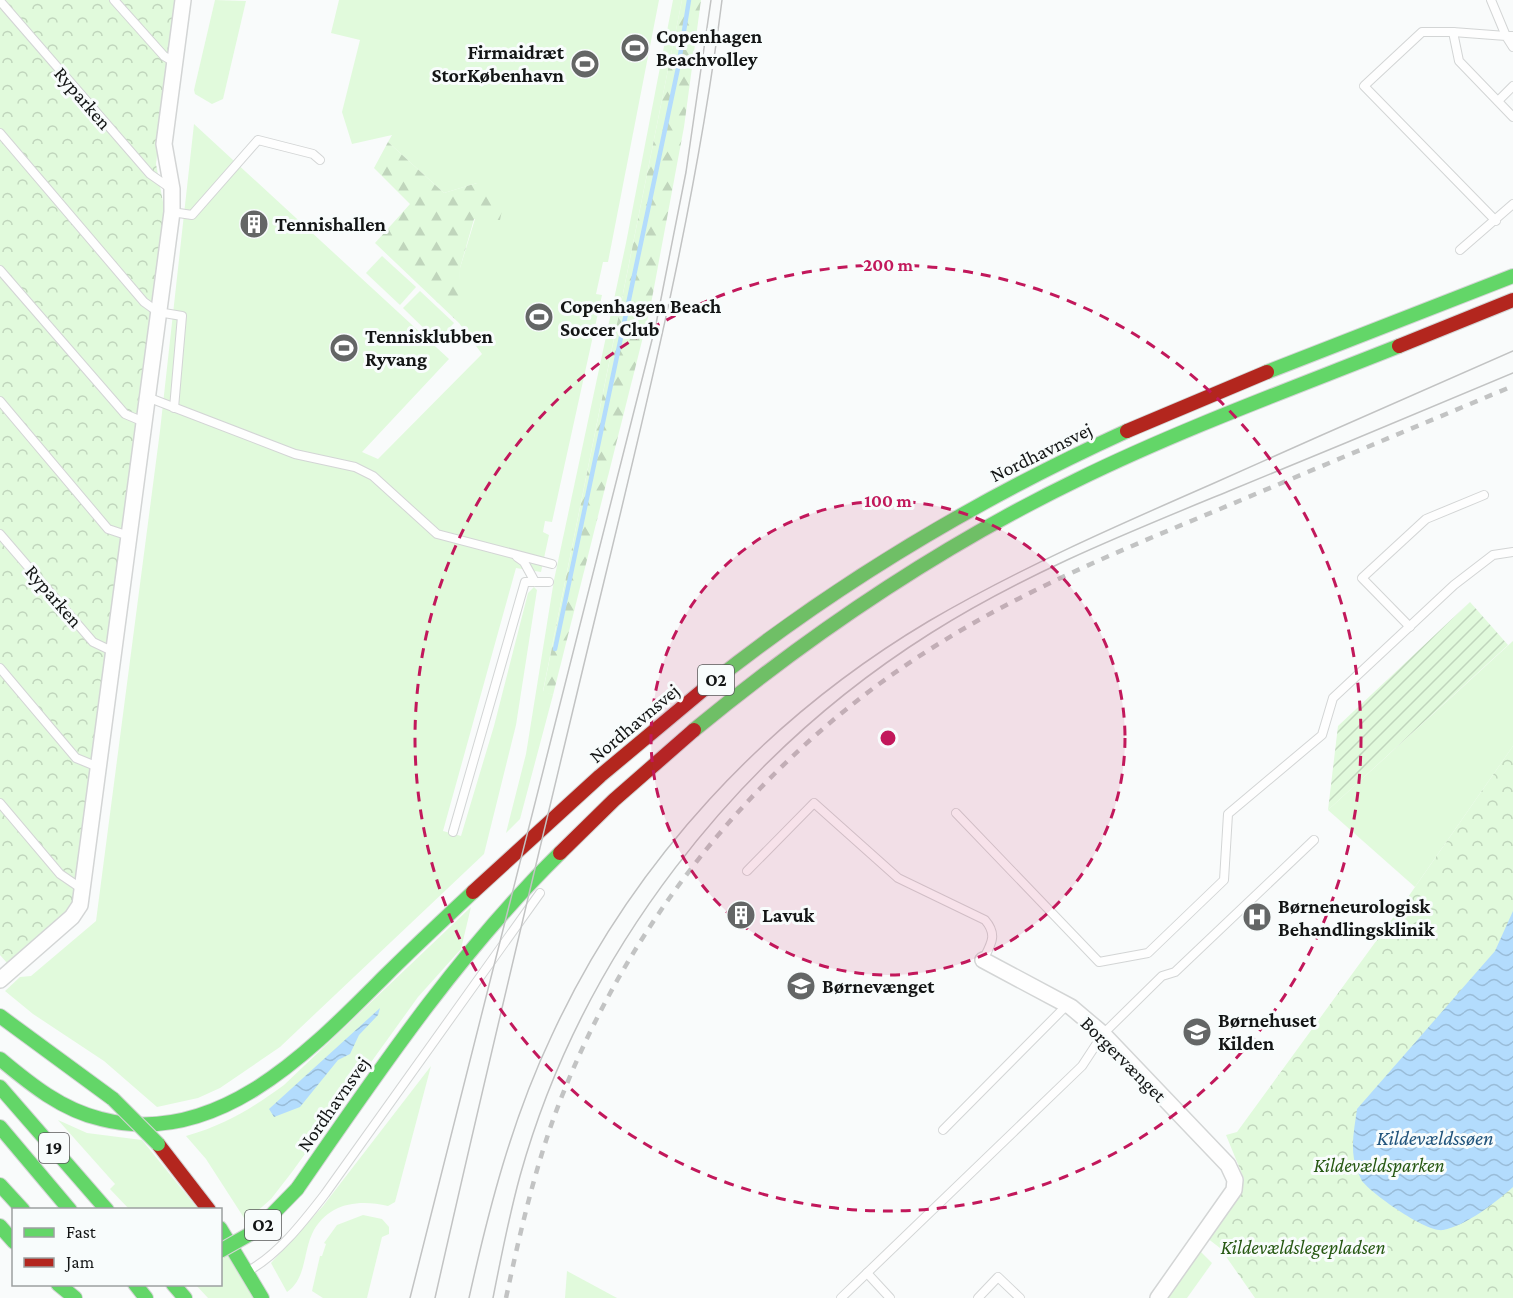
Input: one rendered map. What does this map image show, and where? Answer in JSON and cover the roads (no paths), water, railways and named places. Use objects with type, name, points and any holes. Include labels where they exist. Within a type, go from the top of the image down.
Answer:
[{"type":"main road","name":"Nordhavnsvej","points":[[0,1059],[23,1081],[53,1101],[76,1112],[111,1122],[145,1125],[178,1122],[211,1113],[240,1098],[286,1066],[516,849],[711,683],[827,598],[884,560],[997,495],[1098,444],[1513,276]]},
{"type":"main road","name":"Nordhavnsvej","points":[[222,1250],[256,1230],[297,1189],[390,1055],[448,979],[498,920],[592,821],[690,732],[802,644],[933,558],[1051,492],[1192,429],[1513,300]]},
{"type":"main road","points":[[0,1016],[19,1032],[78,1070],[113,1099],[158,1144],[208,1208]]},
{"type":"main road","name":"19","points":[[0,1087],[106,1208]]},
{"type":"main road","name":"19","points":[[0,1127],[69,1208]]},
{"type":"main road","points":[[0,1185],[22,1208]]},
{"type":"main road","points":[[0,1226],[12,1240]]},
{"type":"main road","points":[[222,1231],[262,1298]]},
{"type":"main road","points":[[60,1286],[75,1298]]},
{"type":"main road","points":[[137,1286],[146,1298]]},
{"type":"main road","points":[[175,1286],[185,1298]]},
{"type":"street","points":[[0,981],[72,917],[80,905],[172,212],[172,189],[164,144],[183,0]]},
{"type":"street","name":"Borgervænget","points":[[983,960],[1067,1005],[1103,1034],[1228,1165],[1235,1179],[1234,1191],[1158,1298]]},
{"type":"lane","points":[[114,0],[164,56],[174,62]]},
{"type":"lane","points":[[1491,0],[1513,47]]},
{"type":"lane","name":"Ryparken","points":[[0,1],[150,174],[172,189]]},
{"type":"lane","points":[[1496,221],[1364,86],[1422,32],[1509,36]]},
{"type":"lane","points":[[1453,32],[1458,61],[1513,117]]},
{"type":"lane","points":[[1498,101],[1513,86]]},
{"type":"lane","points":[[0,133],[144,302],[158,312],[182,316],[174,408]]},
{"type":"lane","points":[[172,212],[192,215],[258,140],[313,154],[320,160]]},
{"type":"lane","points":[[1460,250],[1513,204]]},
{"type":"lane","points":[[0,270],[125,414],[144,422]]},
{"type":"lane","points":[[147,397],[295,454],[356,467],[374,476],[437,534],[552,564]]},
{"type":"lane","points":[[0,401],[108,529],[129,536]]},
{"type":"lane","points":[[1155,429],[1184,408]]},
{"type":"lane","points":[[1098,444],[1134,439]]},
{"type":"lane","points":[[1410,627],[1362,578],[1426,519],[1484,495]]},
{"type":"lane","name":"Ryparken","points":[[0,534],[93,642],[114,652]]},
{"type":"lane","points":[[956,813],[1099,962],[1149,953],[1224,880],[1228,814],[1322,735],[1333,698],[1454,585],[1493,555],[1513,552]]},
{"type":"lane","points":[[513,554],[524,562],[535,582]]},
{"type":"lane","points":[[453,832],[525,582],[549,582]]},
{"type":"lane","points":[[0,668],[76,758],[98,767]]},
{"type":"lane","points":[[0,803],[60,874],[82,889]]},
{"type":"lane","name":"Borgervænget","points":[[747,871],[814,803],[898,878],[985,920],[992,928],[994,939],[983,960]]},
{"type":"lane","points":[[557,869],[592,821]]},
{"type":"lane","points":[[841,1298],[1082,1066],[1103,1034],[1162,976],[1175,972],[1314,840]]},
{"type":"lane","points":[[247,1272],[259,1266],[326,1194],[543,888]]},
{"type":"lane","points":[[943,1130],[1067,1005]]},
{"type":"lane","points":[[867,1273],[890,1298]]},
{"type":"lane","points":[[978,1298],[998,1277],[1020,1298]]},
{"type":"water","name":"Kildevældssøen","points":[[1513,911],[1513,1187],[1471,1219],[1452,1228],[1435,1229],[1400,1212],[1362,1181],[1353,1153],[1357,1109],[1495,951]]},
{"type":"water","points":[[380,1008],[378,1015],[359,1035],[350,1054],[338,1060],[300,1107],[274,1117],[269,1109]]},
{"type":"waterway","points":[[555,649],[678,68],[689,0]]},
{"type":"tram line","points":[[410,1298],[656,324],[686,172],[711,0]]},
{"type":"tram line","points":[[435,1298],[666,319],[697,160],[722,0]]},
{"type":"tram line","points":[[469,1298],[513,1131],[552,1035],[584,972],[622,911],[663,854],[709,800],[759,749],[813,702],[869,660],[929,621],[998,583],[1140,516],[1513,351]]},
{"type":"tram line","points":[[493,1298],[520,1176],[547,1094],[583,1015],[626,939],[676,867],[732,800],[793,739],[860,683],[931,633],[1039,573],[1114,539],[1513,373]]},
{"type":"railway","points":[[506,1298],[527,1207],[554,1117],[584,1045],[620,976],[661,910],[708,848],[759,789],[815,735],[876,686],[940,643],[1007,604],[1148,539],[1513,386]]},
{"type":"place","name":"Copenhagen Beachvolley","points":[[635,48]]},
{"type":"place","name":"Firmaidræt StorKøbenhavn","points":[[585,64]]},
{"type":"place","name":"Tennishallen","points":[[254,224]]},
{"type":"place","name":"Copenhagen Beach Soccer Club","points":[[539,317]]},
{"type":"place","name":"Tennisklubben Ryvang","points":[[344,348]]},
{"type":"place","name":"Lavuk","points":[[741,915]]},
{"type":"place","name":"Børneneurologisk Behandlingsklinik","points":[[1257,917]]},
{"type":"place","name":"Børnevænget","points":[[801,986]]},
{"type":"place","name":"Børnehuset Kilden","points":[[1197,1032]]},
{"type":"park label","name":"Kildevældsparken","points":[[1379,1165]]},
{"type":"park label","name":"Kildevældslegepladsen","points":[[1303,1247]]}]
